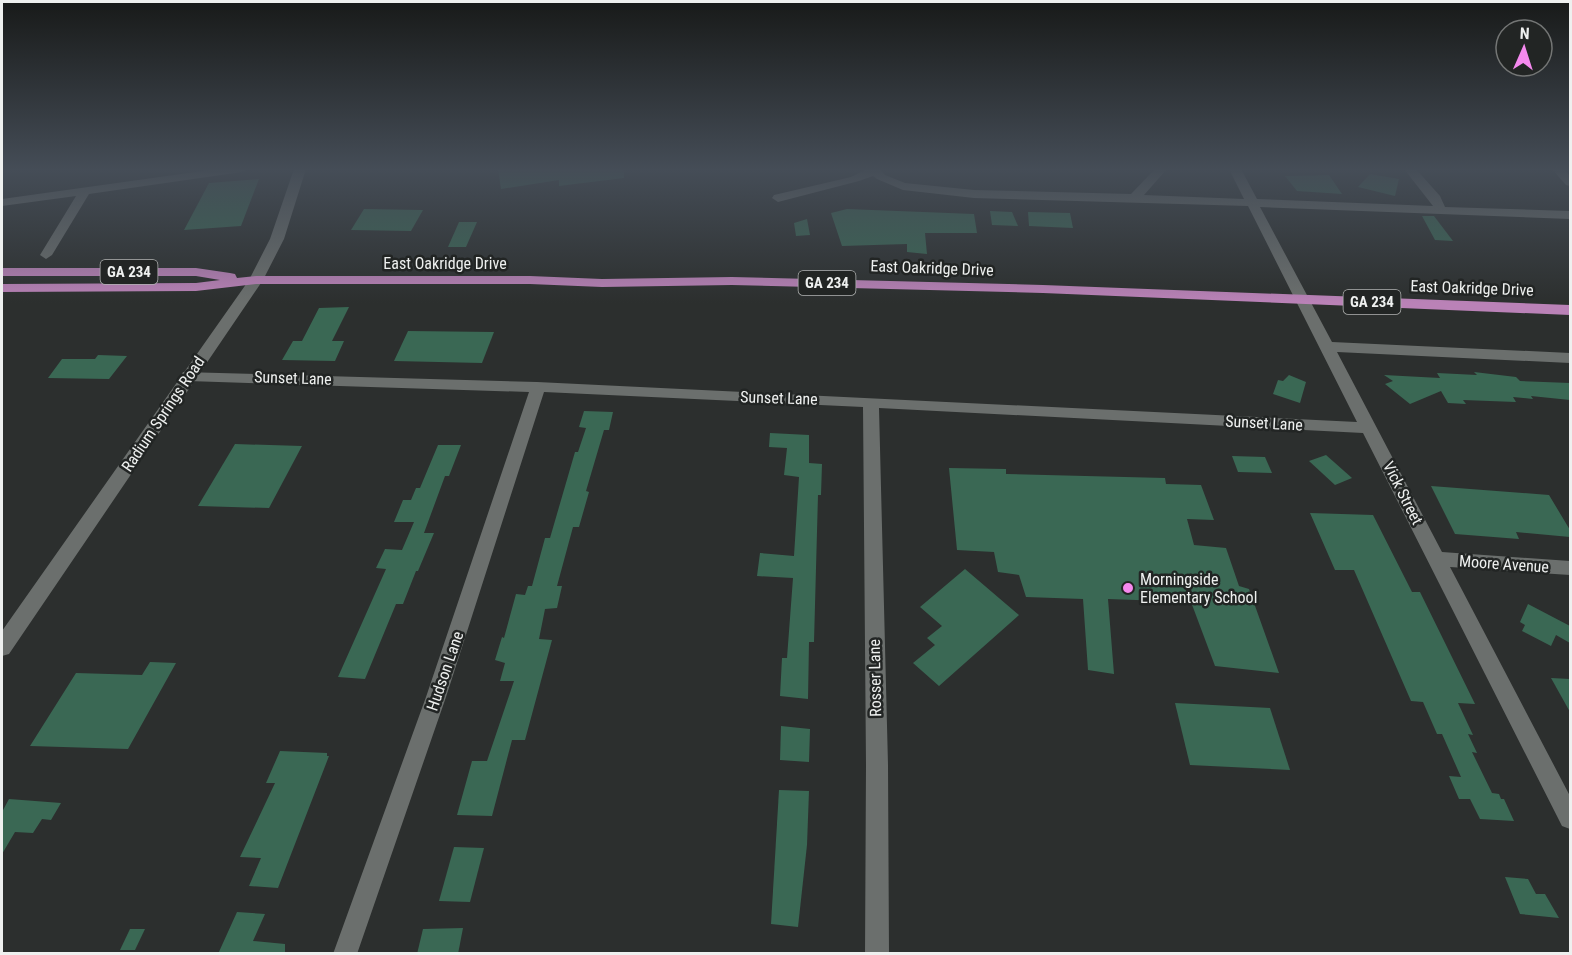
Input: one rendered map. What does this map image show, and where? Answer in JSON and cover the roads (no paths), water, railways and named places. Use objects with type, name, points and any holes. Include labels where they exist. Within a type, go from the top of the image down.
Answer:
[{"type":"main road","name":"Radium Springs Road","points":[[2,647],[256,280],[277,239],[285,214]]},
{"type":"main road","name":"East Oakridge Drive","points":[[2,272],[196,272],[256,280]]},
{"type":"main road","name":"East Oakridge Drive","points":[[2,288],[196,287],[256,280],[848,283],[1570,310]]},
{"type":"street","points":[[46,255],[71,214]]},
{"type":"street","name":"Vick Street","points":[[1258,214],[1570,818]]},
{"type":"street","points":[[1533,214],[1570,215]]},
{"type":"street","points":[[1328,347],[1570,358]]},
{"type":"street","name":"Sunset Lane","points":[[188,376],[537,387],[1369,428]]},
{"type":"street","name":"Hudson Lane","points":[[345,954],[436,697],[537,387]]},
{"type":"street","name":"Rosser Lane","points":[[871,402],[877,765],[877,954]]},
{"type":"street","name":"Moore Avenue","points":[[1437,559],[1570,568]]},
{"type":"place","name":"Morningside Elementary School","points":[[1128,588]]}]
